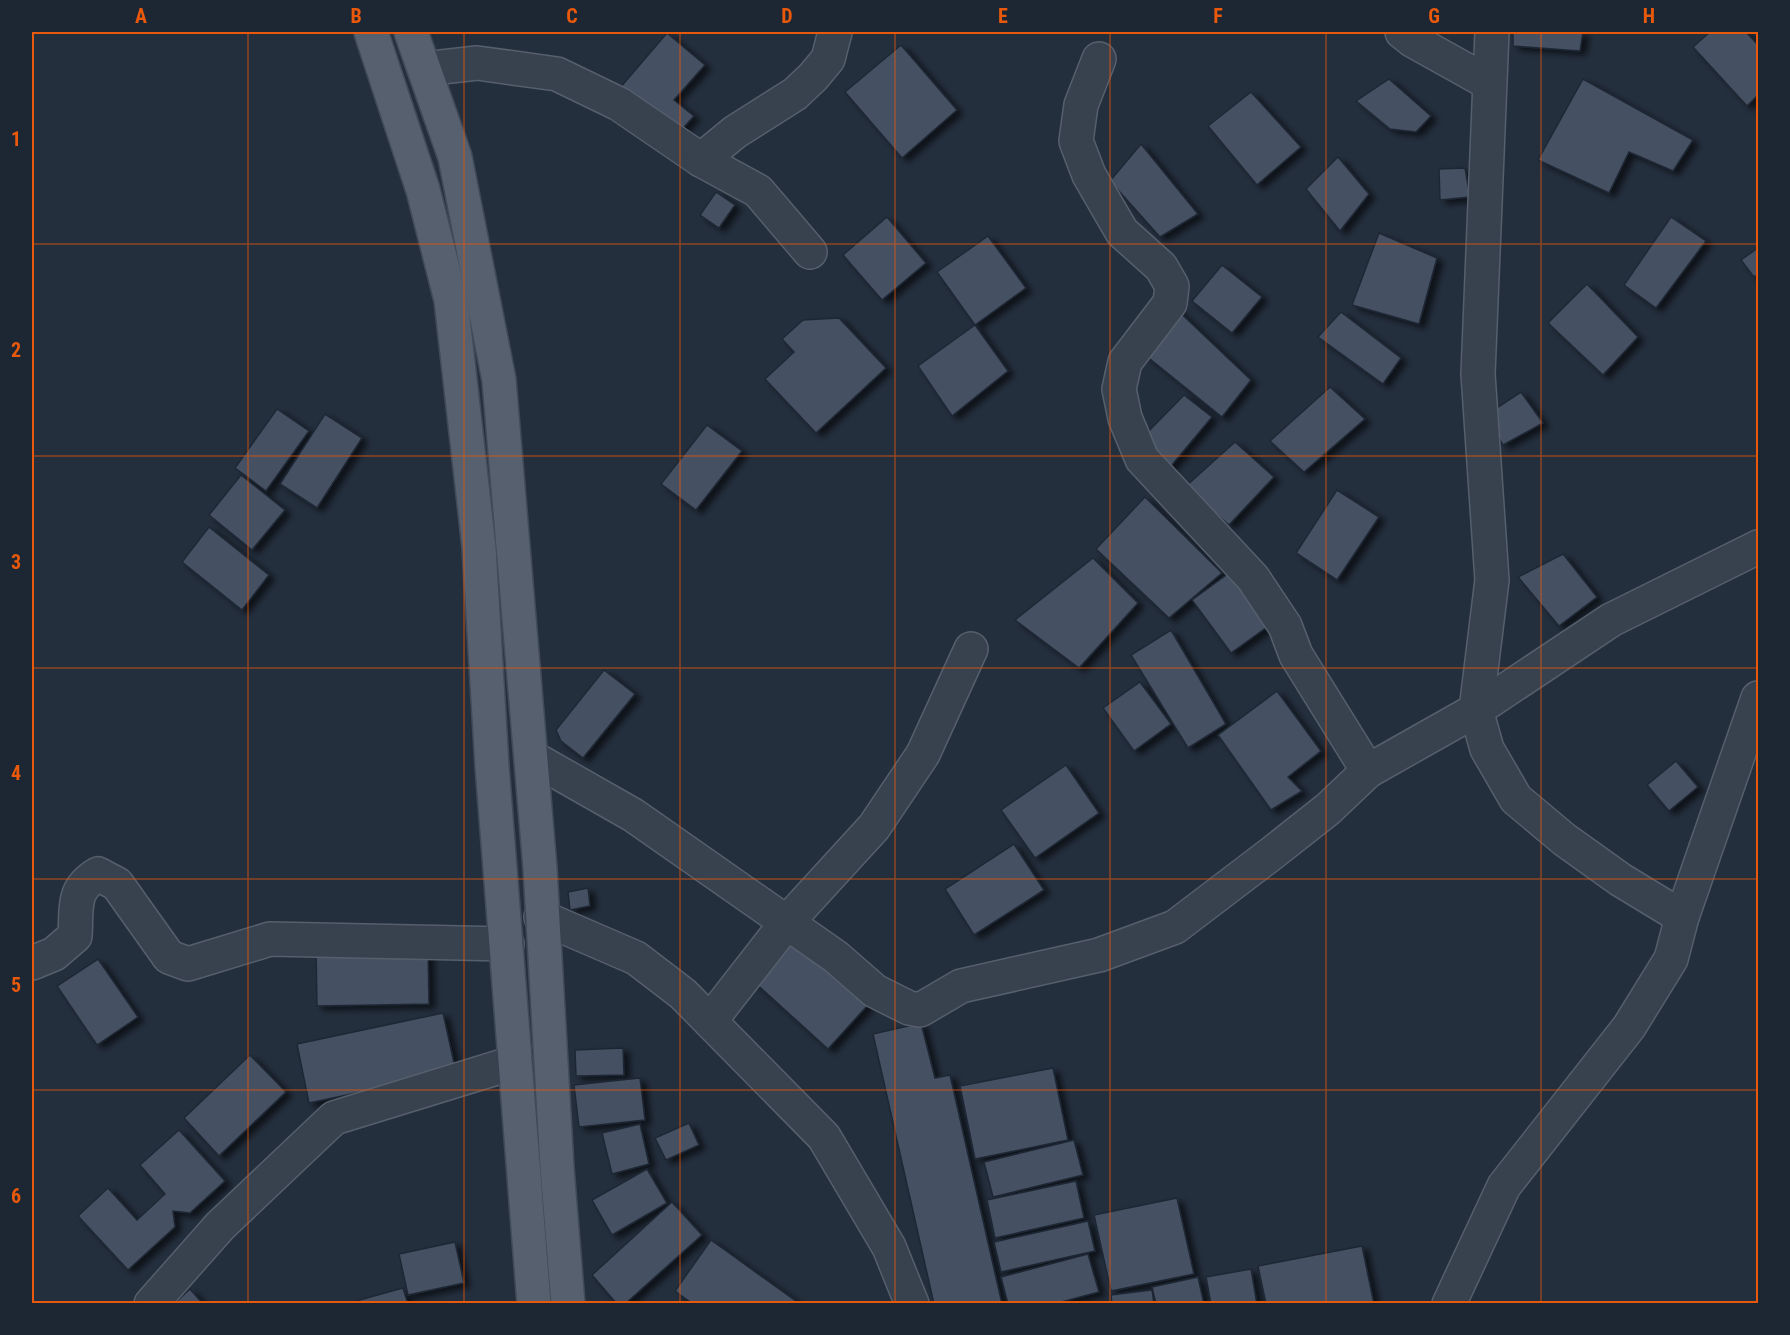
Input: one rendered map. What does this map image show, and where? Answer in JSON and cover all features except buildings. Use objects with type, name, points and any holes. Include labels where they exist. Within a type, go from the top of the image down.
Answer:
[{"type":"main road","points":[[371,32],[423,190],[451,300],[479,547],[492,766],[534,1304]]},
{"type":"main road","points":[[411,32],[455,157],[499,380],[531,757],[568,1304]]},
{"type":"street","points":[[701,160],[735,132],[795,94],[813,77],[828,59],[835,32]]},
{"type":"street","points":[[1402,32],[1412,40],[1489,83]]},
{"type":"street","points":[[1492,32],[1478,374],[1492,580],[1476,710],[1487,749],[1516,799],[1564,840],[1621,880],[1682,917]]},
{"type":"street","points":[[1099,59],[1081,105],[1076,141],[1089,175],[1122,232],[1161,267],[1172,286],[1170,303],[1125,362],[1119,388],[1125,418],[1142,459],[1253,578],[1285,626],[1296,655],[1368,771]]},
{"type":"street","points":[[424,69],[477,63],[557,74],[619,104],[701,160],[758,191],[810,252]]},
{"type":"street","points":[[531,757],[633,815],[836,957],[875,992],[909,1008],[920,1010],[961,986],[1099,955],[1175,927],[1280,848],[1328,809],[1368,771],[1476,710],[1611,620],[1758,547]]},
{"type":"street","points":[[710,1021],[787,922],[874,827],[922,754],[971,649]]},
{"type":"street","points":[[1449,1304],[1504,1186],[1629,1027],[1671,959],[1682,917],[1758,698]]},
{"type":"street","points":[[32,963],[54,954],[75,936],[76,898],[84,882],[98,874],[117,884],[169,957],[188,964],[270,939],[507,944]]},
{"type":"street","points":[[542,917],[636,958],[683,994],[824,1137],[889,1247],[912,1304]]},
{"type":"street","points":[[151,1304],[220,1226],[334,1118],[516,1062]]}]
